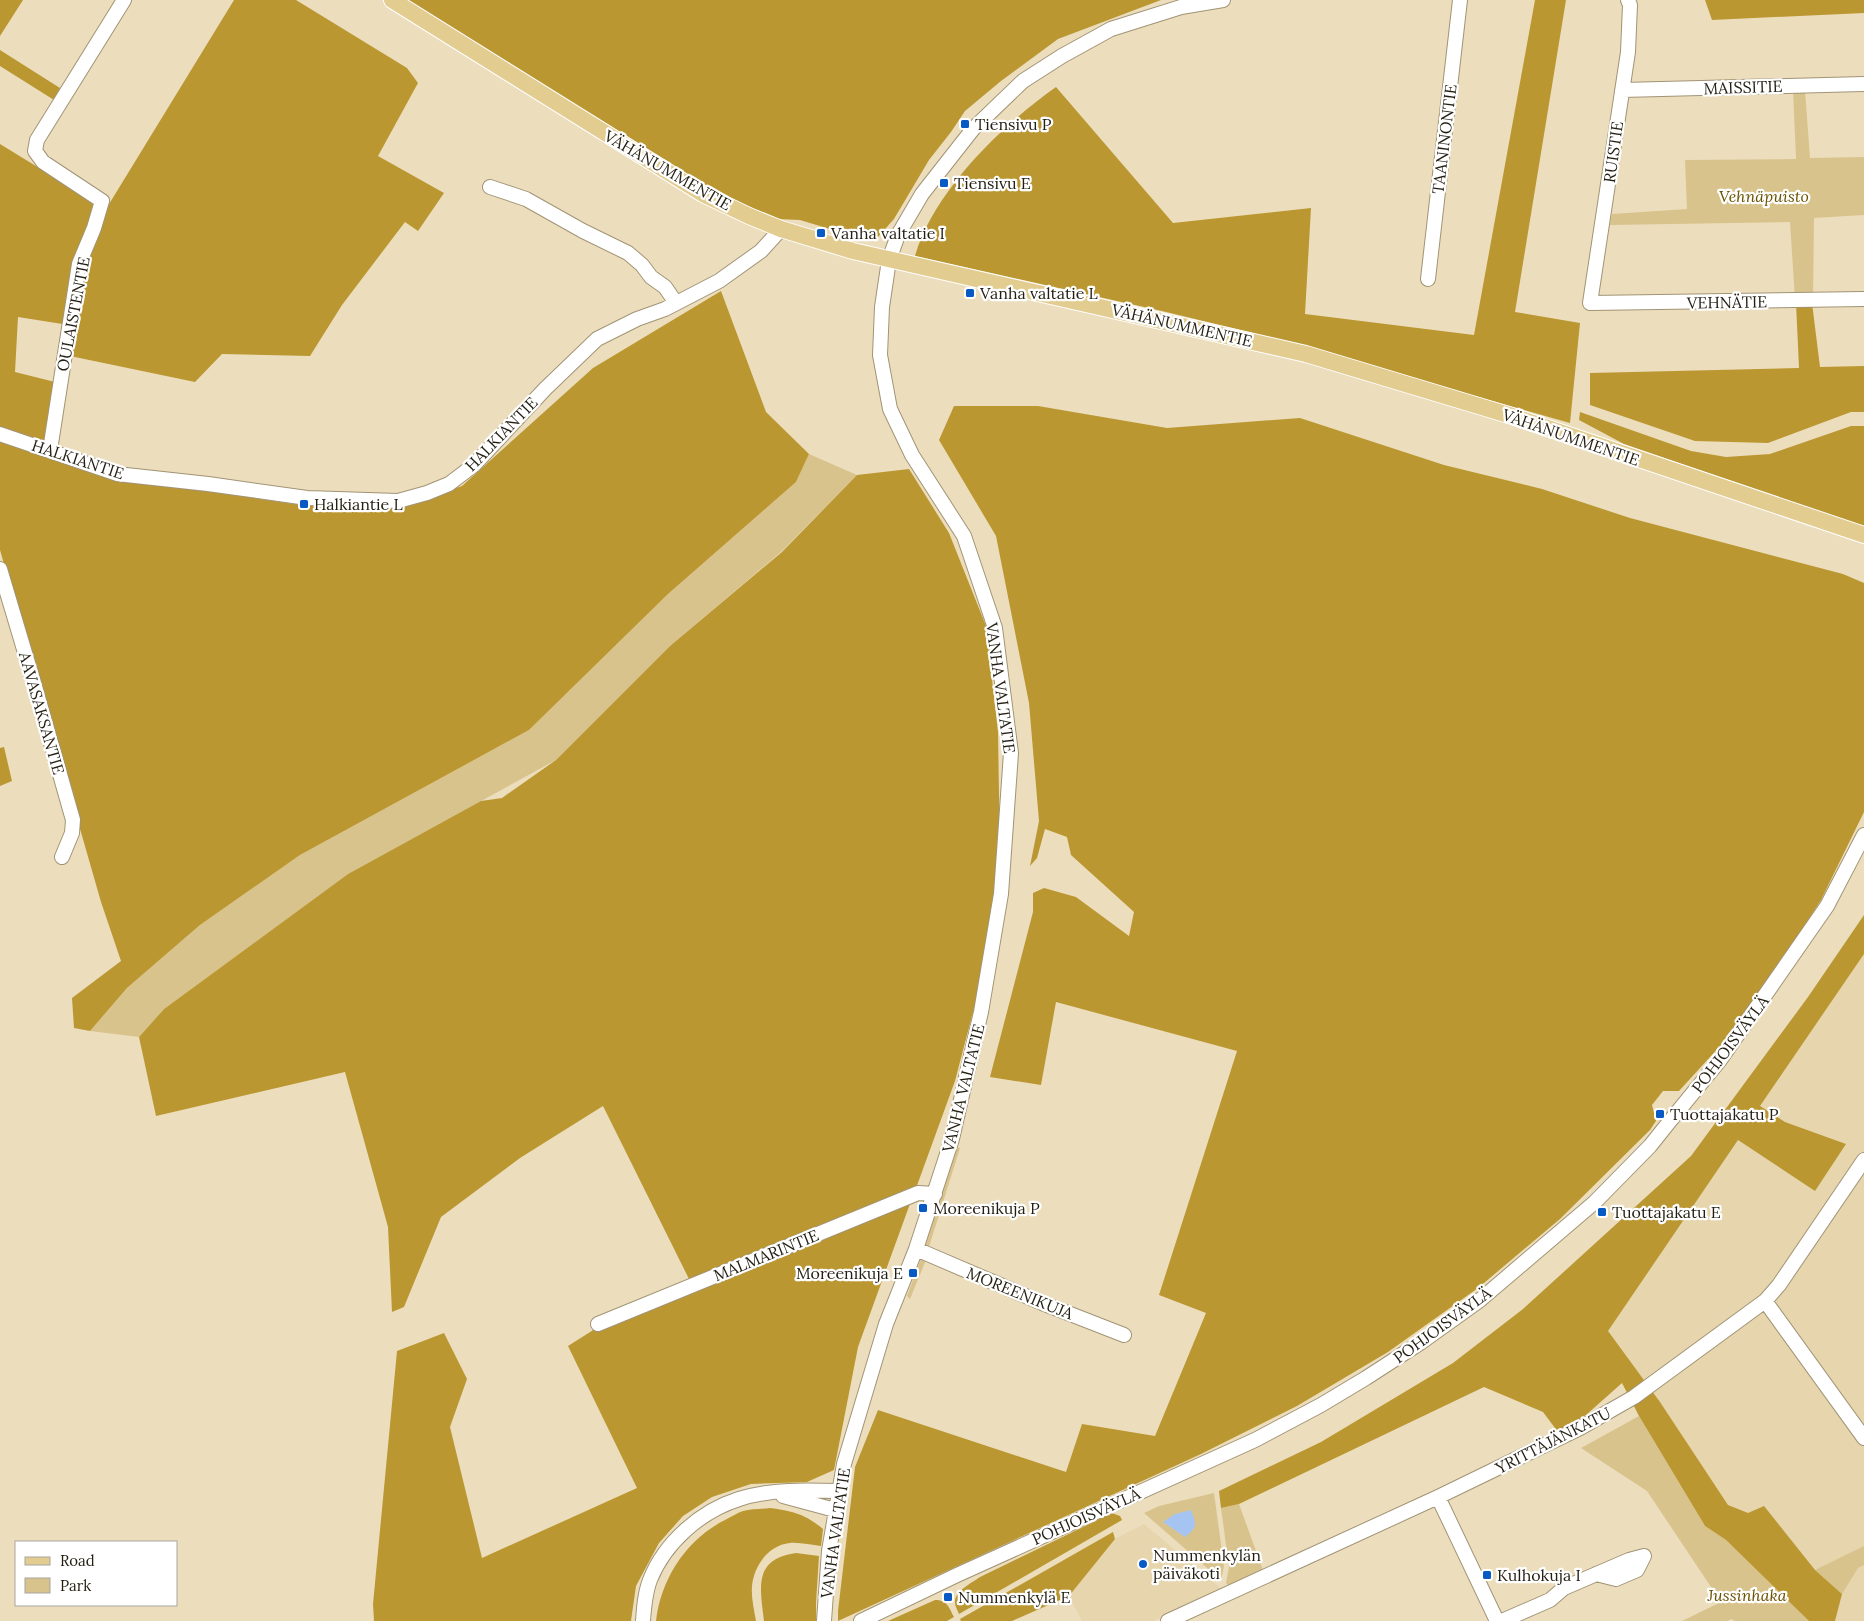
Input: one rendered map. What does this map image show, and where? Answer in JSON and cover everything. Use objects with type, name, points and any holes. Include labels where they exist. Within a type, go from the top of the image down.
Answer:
[{"type":"main road","name":"VÄHÄNUMMENTIE","points":[[392,0],[703,194],[781,229],[852,251],[889,260],[1306,354],[1512,416],[1864,535]]},
{"type":"street","name":"OULAISTENTIE","points":[[50,450],[80,264],[94,228],[102,200],[43,162],[35,151],[37,140],[124,0]]},
{"type":"street","name":"VANHA VALTATIE","points":[[824,1621],[829,1551],[835,1510],[853,1429],[886,1324],[916,1249],[952,1139],[981,1012],[1001,894],[1011,753],[995,628],[964,536],[912,455],[890,409],[880,355],[882,307],[889,260],[898,234],[927,187],[973,129],[1023,81],[1062,56],[1111,29],[1181,7],[1223,0]]},
{"type":"street","name":"TAANINONTIE","points":[[1428,279],[1460,0]]},
{"type":"street","name":"RUISTIE","points":[[1590,304],[1628,52],[1630,5],[1628,0]]},
{"type":"street","name":"MAISSITIE","points":[[1622,90],[1864,84]]},
{"type":"street","points":[[490,187],[526,199],[583,231],[628,253],[665,287],[676,303]]},
{"type":"street","name":"HALKIANTIE","points":[[0,434],[117,474],[308,498],[398,501],[427,493],[449,484],[474,465],[545,388],[598,339],[637,319],[665,309],[718,281],[761,252],[781,229]]},
{"type":"street","name":"VEHNÄTIE","points":[[1590,304],[1864,299]]},
{"type":"street","name":"AAVASAKSANTIE","points":[[0,569],[72,820],[72,833],[62,857]]},
{"type":"street","name":"POHJOISVÄYLÄ","points":[[861,1621],[957,1575],[1255,1440],[1321,1405],[1366,1378],[1420,1343],[1480,1300],[1606,1192],[1665,1127],[1720,1060],[1827,906],[1864,835]]},
{"type":"street","name":"YRITTÄJÄNKATU","points":[[1168,1621],[1438,1497],[1580,1428],[1627,1401],[1765,1301],[1864,1160]]},
{"type":"street","name":"MALMARINTIE","points":[[598,1324],[918,1193],[935,1194]]},
{"type":"street","name":"MOREENIKUJA","points":[[916,1249],[998,1285],[1124,1335]]},
{"type":"street","points":[[1765,1301],[1864,1438]]},
{"type":"street","points":[[643,1621],[644,1602],[650,1580],[658,1564],[670,1546],[701,1518],[738,1500],[760,1494],[818,1490],[838,1491]]},
{"type":"street","points":[[760,1494],[776,1494],[835,1510]]},
{"type":"street","points":[[1438,1497],[1497,1621]]},
{"type":"street","points":[[1502,1621],[1550,1600],[1564,1588],[1596,1574]]},
{"type":"shaded area","points":[[0,0],[23,0],[0,36]]},
{"type":"shaded area","points":[[234,0],[296,0],[407,68],[418,83],[378,156],[444,193],[418,231],[405,222],[342,305],[310,356],[222,354],[195,382],[70,356],[75,326],[18,317],[15,372],[55,382],[47,442],[0,429],[0,144],[106,209]]},
{"type":"shaded area","points":[[404,0],[1161,0],[1058,39],[1001,81],[965,111],[929,160],[894,219],[878,237],[866,240],[800,220],[778,219],[703,187]]},
{"type":"shaded area","points":[[1535,0],[1566,0],[1515,312],[1580,323],[1570,423],[1265,336],[915,256],[924,232],[953,184],[992,140],[1056,87],[1173,223],[1311,208],[1305,314],[1474,335]]},
{"type":"shaded area","points":[[1705,0],[1864,0],[1864,13],[1712,20]]},
{"type":"shaded area","points":[[0,50],[60,88],[54,100],[0,66]]},
{"type":"shaded area","points":[[721,291],[766,412],[809,454],[796,482],[668,594],[529,730],[300,855],[200,925],[127,988],[90,1031],[74,1028],[72,998],[121,961],[101,902],[0,550],[0,441],[105,476],[308,506],[400,506],[462,486],[593,368]]},
{"type":"shaded area","points":[[1796,303],[1812,303],[1820,367],[1864,366],[1864,412],[1851,412],[1768,443],[1695,441],[1590,405],[1590,373],[1799,368]]},
{"type":"shaded area","points":[[954,406],[1038,406],[1167,428],[1300,418],[1444,465],[1542,489],[1630,518],[1843,574],[1864,583],[1864,812],[1821,900],[1742,1022],[1679,1091],[1663,1091],[1652,1105],[1656,1121],[1650,1130],[1560,1219],[1478,1288],[1388,1352],[1297,1406],[1201,1454],[838,1621],[855,1467],[878,1410],[1066,1472],[1082,1424],[1155,1436],[1206,1313],[1159,1295],[1237,1051],[1056,1002],[1041,1085],[990,1077],[1033,912],[1033,893],[1044,888],[1076,897],[1129,936],[1134,912],[1071,855],[1067,837],[1045,829],[1037,858],[1030,866],[1039,821],[1029,703],[996,536],[939,440]]},
{"type":"shaded area","points":[[1580,412],[1691,451],[1726,457],[1770,454],[1851,426],[1864,426],[1864,527],[1624,444],[1579,420]]},
{"type":"shaded area","points":[[909,469],[949,533],[986,626],[998,732],[1000,856],[979,989],[955,1081],[915,1191],[690,1281],[603,1106],[520,1158],[441,1217],[404,1307],[392,1312],[388,1227],[345,1072],[156,1116],[139,1037],[164,1009],[348,874],[481,801],[502,798],[556,760],[670,646],[782,552],[857,475]]},
{"type":"shaded area","points":[[4,747],[12,781],[0,786],[0,748]]},
{"type":"shaded area","points":[[1864,915],[1864,954],[1760,1106],[1785,1122],[1846,1144],[1815,1191],[1738,1140],[1608,1331],[1660,1402],[1728,1505],[1748,1513],[1764,1506],[1815,1570],[1842,1594],[1835,1621],[1809,1621],[1726,1540],[1705,1526],[1639,1416],[1622,1383],[1586,1415],[1558,1432],[1543,1412],[1484,1387],[1239,1504],[1221,1508],[1219,1491],[1321,1442],[1453,1363],[1523,1309],[1691,1156],[1808,997]]},
{"type":"shaded area","points":[[1864,954],[1864,1621],[1794,1621],[1728,1505],[1660,1402],[1607,1331],[1738,1140],[1815,1190],[1846,1144],[1785,1122],[1760,1106]]},
{"type":"shaded area","points":[[911,1201],[858,1347],[834,1470],[807,1482],[751,1484],[712,1497],[683,1516],[659,1543],[636,1586],[631,1621],[374,1621],[373,1604],[397,1351],[444,1333],[467,1379],[450,1427],[482,1558],[637,1488],[568,1346],[598,1327]]},
{"type":"shaded area","points":[[770,1508],[798,1514],[823,1529],[821,1546],[790,1543],[769,1552],[759,1564],[753,1578],[752,1599],[756,1621],[656,1621],[659,1605],[670,1575],[688,1549],[699,1538],[711,1528],[741,1512]]},
{"type":"shaded area","points":[[1112,1513],[1120,1516],[1122,1520],[959,1614],[955,1604],[957,1595],[980,1577]]},
{"type":"shaded area","name":"Nummenkylän päiväkoti","points":[[1144,1524],[1223,1590],[1154,1621],[1082,1621],[1069,1596],[1115,1539]]},
{"type":"shaded area","points":[[1113,1532],[1115,1539],[1069,1596],[1012,1621],[961,1621],[960,1619]]},
{"type":"shaded area","points":[[796,1553],[819,1556],[816,1621],[764,1621],[761,1587],[762,1577],[766,1568],[782,1556]]},
{"type":"shaded area","points":[[935,1600],[945,1603],[954,1617],[947,1621],[888,1621]]},
{"type":"green space","name":"Vehnäpuisto","points":[[1805,90],[1810,158],[1864,157],[1864,215],[1814,218],[1813,299],[1795,299],[1790,222],[1610,225],[1612,214],[1687,209],[1685,160],[1796,159],[1793,91]]},
{"type":"green space","points":[[809,454],[857,475],[782,551],[670,646],[556,760],[348,874],[164,1009],[139,1037],[90,1031],[127,988],[200,925],[300,855],[529,730],[668,594],[796,482]]},
{"type":"green space","points":[[956,1147],[960,1148],[928,1250],[925,1248],[924,1242]]},
{"type":"green space","points":[[921,1259],[926,1260],[910,1299],[907,1296]]},
{"type":"green space","name":"Jussinhaka","points":[[1639,1416],[1705,1526],[1726,1540],[1809,1621],[1734,1621],[1732,1619],[1727,1621],[1682,1621],[1721,1602],[1647,1491],[1581,1448]]},
{"type":"green space","points":[[1214,1493],[1224,1566],[1221,1580],[1144,1513],[1159,1506]]},
{"type":"green space","points":[[1239,1504],[1264,1573],[1231,1588],[1226,1583],[1229,1567],[1221,1508]]},
{"type":"green space","points":[[1864,1546],[1864,1565],[1858,1568],[1842,1594],[1815,1570]]},
{"type":"water","points":[[1191,1510],[1195,1525],[1192,1531],[1185,1537],[1163,1522],[1175,1514]]},
{"type":"place","name":"Tiensivu P","points":[[965,124]]},
{"type":"place","name":"Tiensivu E","points":[[944,183]]},
{"type":"place","name":"Vanha valtatie I","points":[[821,233]]},
{"type":"place","name":"Vanha valtatie L","points":[[970,293]]},
{"type":"place","name":"Halkiantie L","points":[[304,504]]},
{"type":"place","name":"Tuottajakatu P","points":[[1660,1114]]},
{"type":"place","name":"Moreenikuja P","points":[[923,1208]]},
{"type":"place","name":"Tuottajakatu E","points":[[1602,1212]]},
{"type":"place","name":"Moreenikuja E","points":[[913,1273]]},
{"type":"place","name":"Nummenkylän päiväkoti","points":[[1143,1564]]},
{"type":"place","name":"Kulhokuja I","points":[[1487,1575]]},
{"type":"place","name":"Nummenkylä E","points":[[948,1597]]}]
